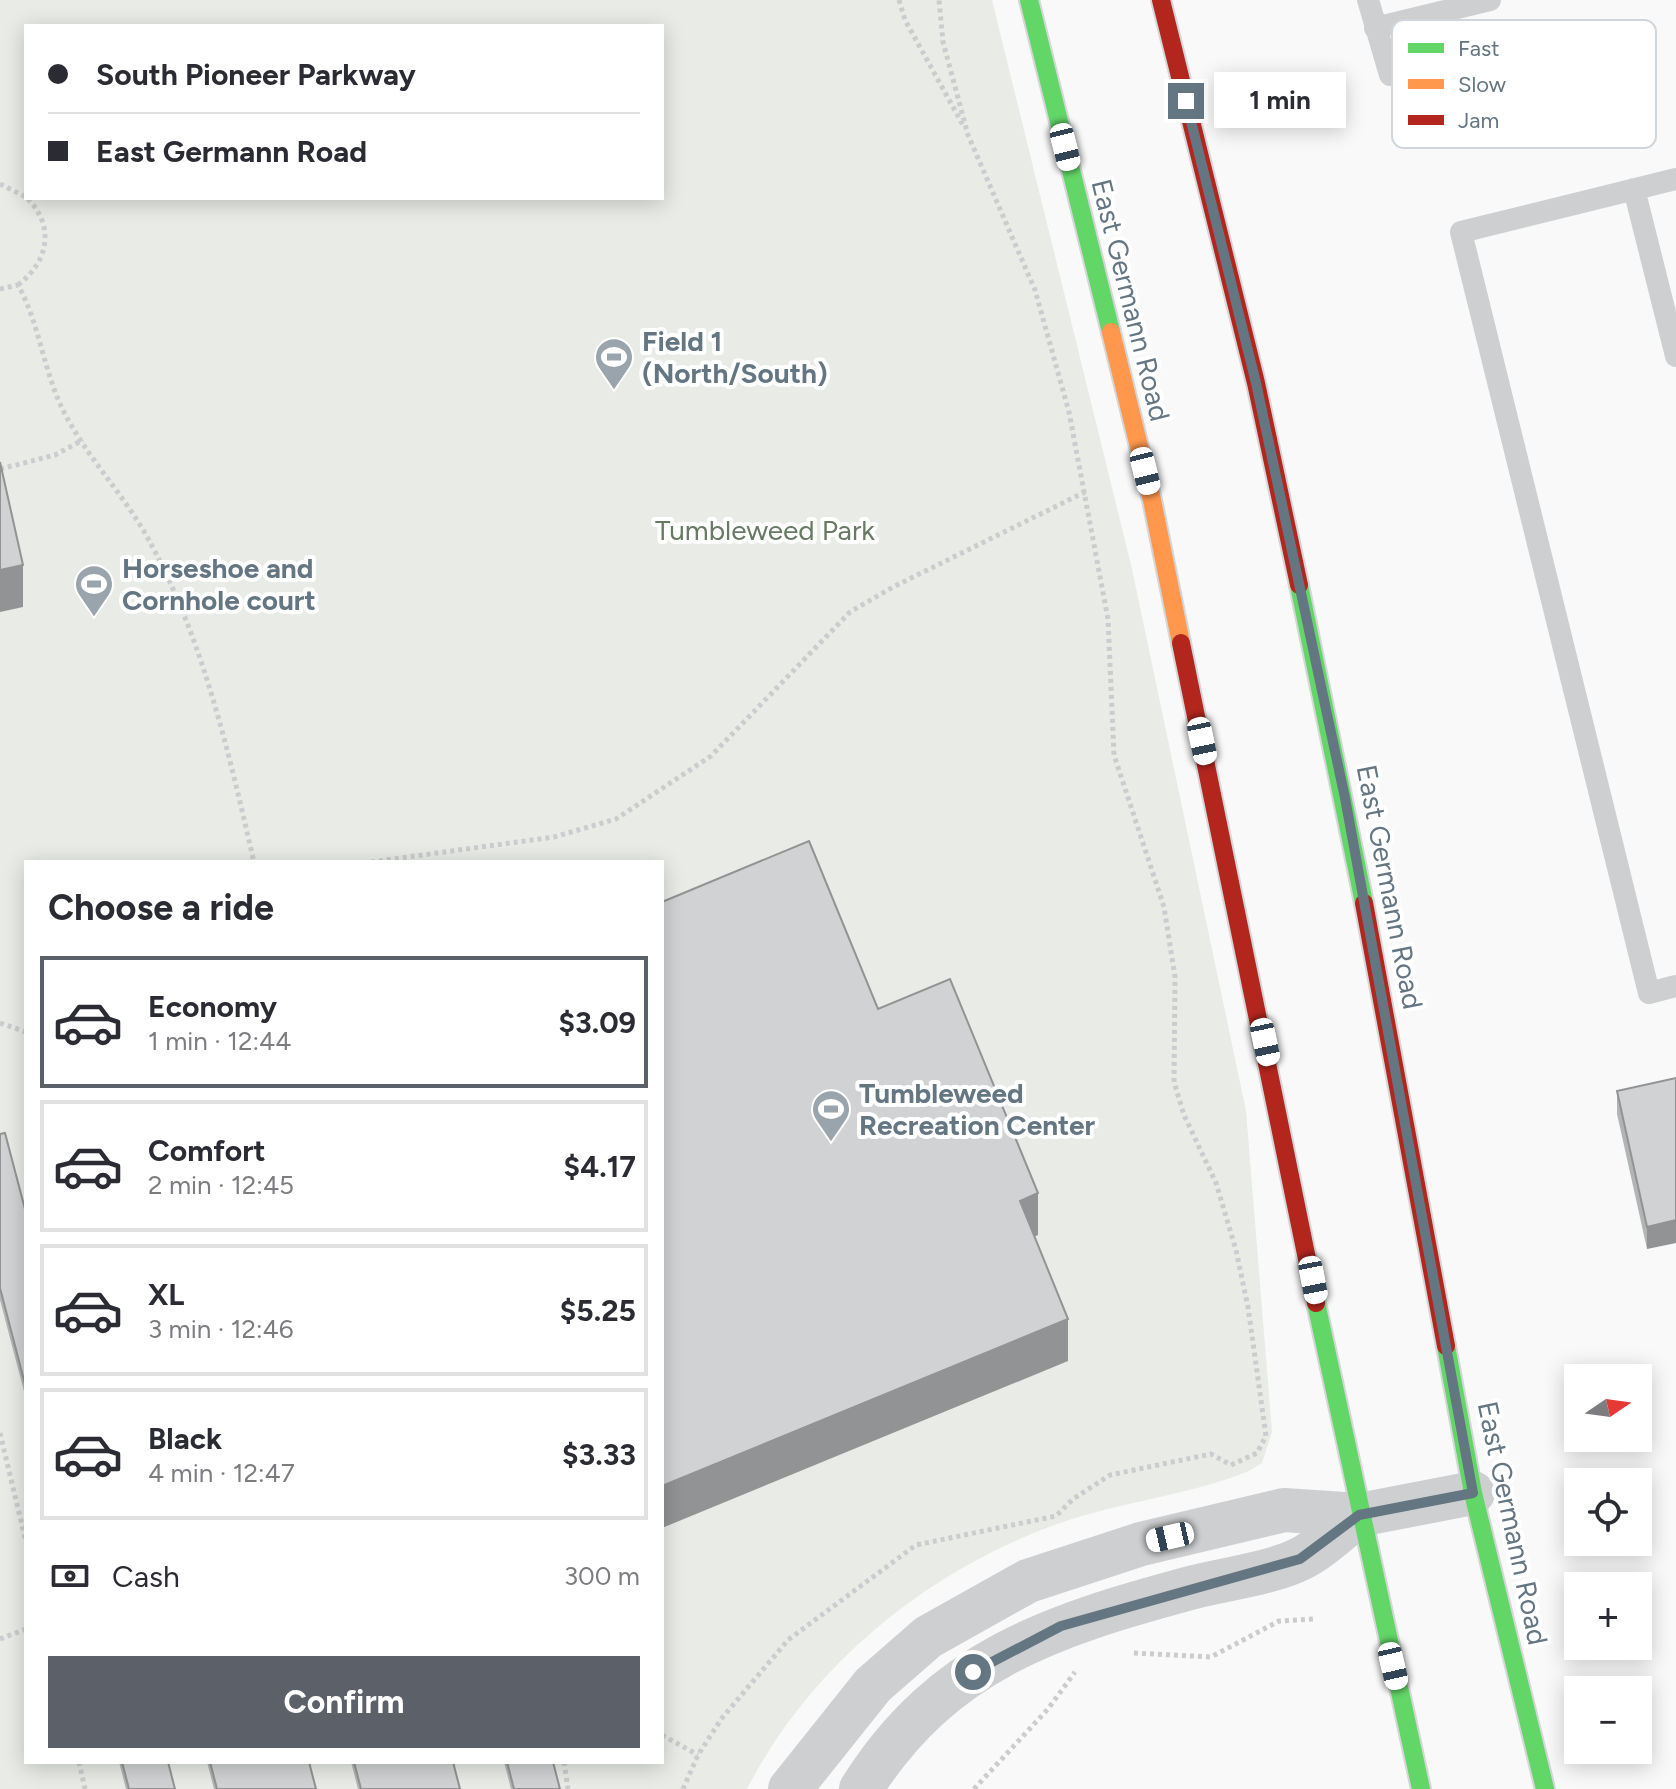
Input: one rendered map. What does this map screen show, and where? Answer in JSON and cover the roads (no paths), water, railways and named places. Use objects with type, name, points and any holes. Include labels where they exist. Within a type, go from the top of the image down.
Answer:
[{"type":"main road","name":"East Germann Road","points":[[1029,0],[1152,500],[1359,1515],[1421,1789]]},
{"type":"main road","name":"East Germann Road","points":[[1161,0],[1256,383],[1342,782],[1473,1493],[1545,1789]]},
{"type":"street","points":[[790,1789],[833,1731],[884,1675],[928,1637],[1028,1581],[1141,1544],[1284,1510],[1359,1515],[1473,1493]]},
{"type":"street","points":[[861,1789],[907,1726],[952,1685],[1015,1647],[1061,1626],[1300,1559],[1359,1515]]},
{"type":"lane","points":[[1368,0],[1390,75]]},
{"type":"lane","points":[[1408,20],[1490,0]]},
{"type":"lane","points":[[1375,28],[1392,24]]},
{"type":"lane","points":[[1676,179],[1461,232],[1649,993],[1676,986]]},
{"type":"lane","points":[[1634,189],[1676,356]]},
{"type":"place","name":"Field 1 (North/South)","points":[[614,391]]},
{"type":"place","name":"Horseshoe and Cornhole court","points":[[94,618]]},
{"type":"place","name":"Tumbleweed Recreation Center","points":[[831,1143]]},
{"type":"park label","name":"Tumbleweed Park","points":[[765,530]]}]
